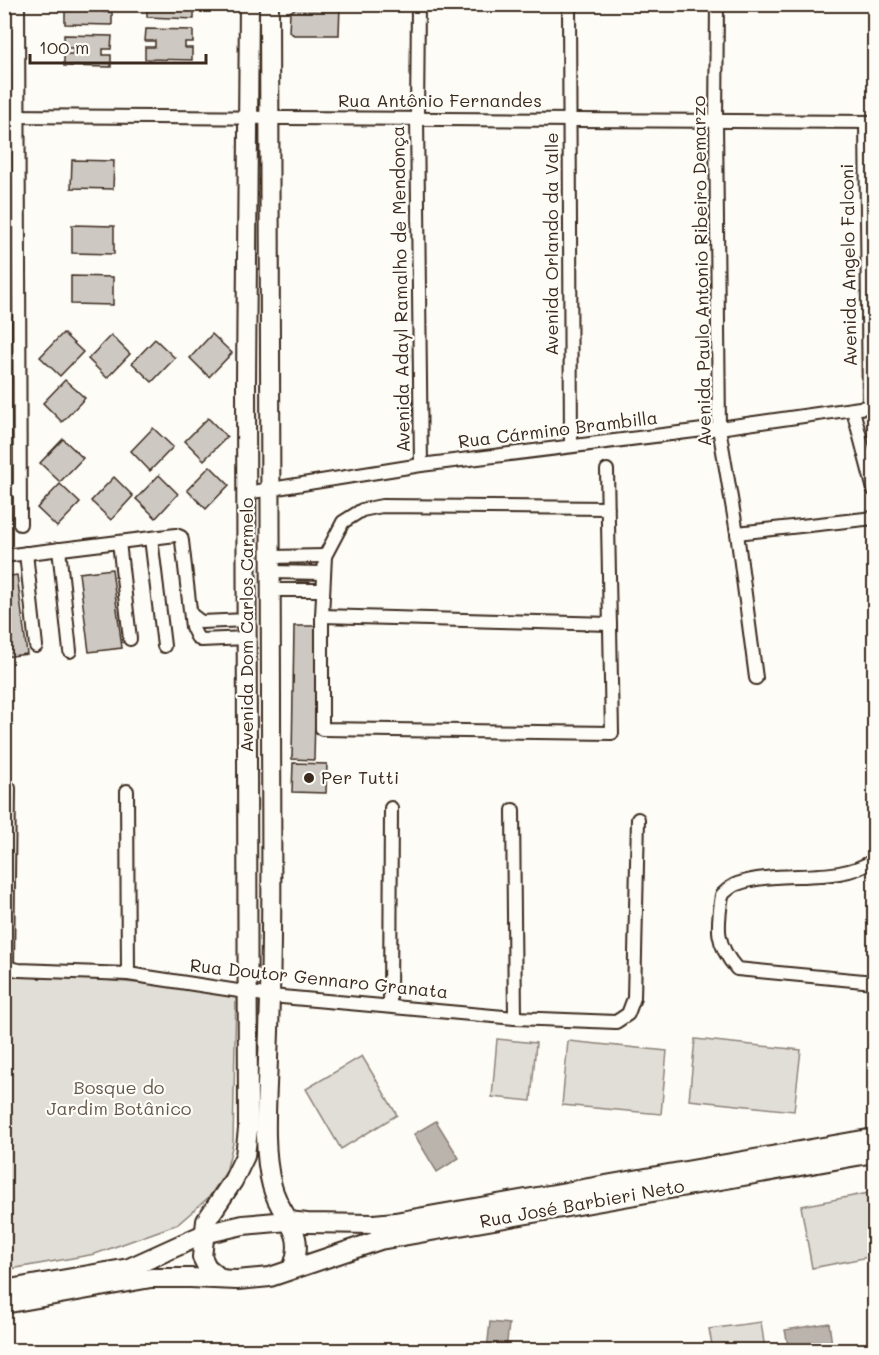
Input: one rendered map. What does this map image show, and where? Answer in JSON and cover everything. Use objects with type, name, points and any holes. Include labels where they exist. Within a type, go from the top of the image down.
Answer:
[{"type":"street","points":[[18,4],[20,524]]},
{"type":"street","name":"Avenida Dom Carlos Carmelo","points":[[204,1234],[206,1221],[233,1181],[245,1156],[248,1129],[246,118],[249,4]]},
{"type":"street","name":"Avenida Dom Carlos Carmelo","points":[[269,4],[272,491],[271,996],[266,1100],[267,1158],[272,1188],[295,1231],[298,1244],[297,1258],[292,1269]]},
{"type":"street","name":"Avenida Adayl Ramalho de Mendonça","points":[[418,4],[421,465]]},
{"type":"street","name":"Avenida Orlando da Valle","points":[[569,4],[571,446]]},
{"type":"street","name":"Avenida Paulo Antonio Ribeiro Demarzo","points":[[717,4],[719,428],[737,533],[756,678]]},
{"type":"street","name":"Rua Antônio Fernandes","points":[[4,116],[870,122]]},
{"type":"street","name":"Avenida Angelo Falconi","points":[[870,122],[872,407]]},
{"type":"street","points":[[247,285],[270,284]]},
{"type":"street","name":"Rua Cármino Brambilla","points":[[246,493],[272,491],[421,465],[872,407]]},
{"type":"street","points":[[853,410],[874,490]]},
{"type":"street","points":[[608,470],[612,733],[322,729],[323,573],[325,556],[343,522],[362,510],[382,506],[608,508]]},
{"type":"street","points":[[4,490],[19,490]]},
{"type":"street","points":[[737,533],[874,518]]},
{"type":"street","points":[[4,556],[176,535],[181,537],[194,632],[201,640],[247,629]]},
{"type":"street","points":[[151,538],[164,646]]},
{"type":"street","points":[[119,542],[130,639]]},
{"type":"street","points":[[58,549],[70,651]]},
{"type":"street","points":[[26,553],[36,646]]},
{"type":"street","points":[[271,573],[325,556]]},
{"type":"street","points":[[271,573],[323,573]]},
{"type":"street","points":[[271,573],[322,590]]},
{"type":"street","points":[[192,615],[201,622],[247,629]]},
{"type":"street","points":[[322,616],[610,624]]},
{"type":"street","points":[[6,968],[9,788]]},
{"type":"street","points":[[127,791],[128,974]]},
{"type":"street","points":[[247,794],[271,794]]},
{"type":"street","points":[[390,1006],[391,808]]},
{"type":"street","points":[[513,810],[515,1018]]},
{"type":"street","name":"Rua Doutor Gennaro Granata","points":[[6,968],[128,974],[271,996],[515,1018],[616,1022],[628,1014],[634,998],[638,819]]},
{"type":"street","points":[[874,860],[859,869],[843,872],[735,884],[722,895],[719,942],[737,969],[874,982]]},
{"type":"street","name":"Rua José Barbieri Neto","points":[[204,1234],[243,1225],[288,1221],[374,1224],[395,1222],[874,1138]]},
{"type":"street","name":"Rua José Barbieri Neto","points":[[220,1278],[254,1280],[270,1277],[380,1240],[874,1153]]},
{"type":"street","points":[[4,1290],[129,1268],[204,1234],[202,1257],[207,1267],[220,1278]]},
{"type":"street","points":[[4,1304],[151,1278],[220,1278]]},
{"type":"green space","name":"Bosque do Jardim Botânico","points":[[5,971],[236,992],[233,1143],[226,1172],[209,1197],[178,1224],[95,1254],[5,1270]]},
{"type":"green space","points":[[497,1039],[536,1043],[531,1101],[492,1097]]},
{"type":"green space","points":[[695,1039],[801,1050],[794,1111],[689,1100]]},
{"type":"green space","points":[[568,1041],[667,1051],[661,1114],[562,1105]]},
{"type":"green space","points":[[362,1056],[397,1115],[341,1149],[306,1089]]},
{"type":"green space","points":[[874,1192],[874,1256],[812,1268],[801,1206]]},
{"type":"green space","points":[[761,1322],[765,1350],[713,1350],[709,1329]]},
{"type":"shaded area","points":[[436,1121],[459,1158],[437,1172],[414,1134]]},
{"type":"shaded area","points":[[490,1322],[509,1324],[506,1350],[487,1350]]},
{"type":"shaded area","points":[[829,1323],[832,1345],[789,1350],[785,1330]]},
{"type":"building","points":[[65,4],[113,4],[113,6],[105,6],[104,12],[112,12],[112,25],[65,24],[65,11],[74,11],[74,6]]},
{"type":"building","points":[[317,4],[340,4],[339,35],[294,35],[289,32],[290,12],[297,8],[317,9]]},
{"type":"building","points":[[147,5],[194,6],[194,19],[147,17]]},
{"type":"building","points":[[146,29],[193,30],[193,42],[185,42],[185,48],[192,48],[192,60],[145,59],[145,47],[155,47],[155,41],[145,41]]},
{"type":"building","points":[[64,35],[112,36],[111,49],[103,49],[103,55],[111,55],[111,67],[64,66],[64,54],[73,54],[73,48],[64,48]]},
{"type":"building","points":[[72,160],[114,161],[113,189],[71,188]]},
{"type":"building","points":[[72,225],[114,226],[114,254],[72,253]]},
{"type":"building","points":[[71,276],[113,277],[113,305],[71,304]]},
{"type":"building","points":[[63,333],[83,352],[60,376],[40,357]]},
{"type":"building","points":[[212,334],[232,353],[209,377],[190,358]]},
{"type":"building","points":[[111,335],[130,354],[107,378],[88,359]]},
{"type":"building","points":[[155,339],[175,358],[152,382],[132,363]]},
{"type":"building","points":[[65,380],[85,398],[62,422],[43,403]]},
{"type":"building","points":[[208,418],[227,437],[204,460],[185,441]]},
{"type":"building","points":[[153,428],[173,447],[150,471],[131,451]]},
{"type":"building","points":[[63,439],[83,458],[60,482],[40,463]]},
{"type":"building","points":[[210,466],[229,485],[206,509],[187,490]]},
{"type":"building","points":[[159,475],[178,494],[156,518],[136,499]]},
{"type":"building","points":[[114,477],[133,496],[111,520],[91,501]]},
{"type":"building","points":[[60,484],[80,503],[57,527],[37,508]]},
{"type":"building","points":[[298,551],[310,552],[310,581],[297,581]]},
{"type":"building","points":[[112,569],[122,648],[89,652],[79,573]]},
{"type":"building","points":[[17,575],[27,654],[4,657],[4,577]]},
{"type":"building","points":[[294,626],[317,626],[314,760],[292,759]]},
{"type":"building","name":"Per Tutti","points":[[293,763],[327,764],[326,793],[292,792]]},
{"type":"place","name":"Per Tutti","points":[[309,778]]}]
